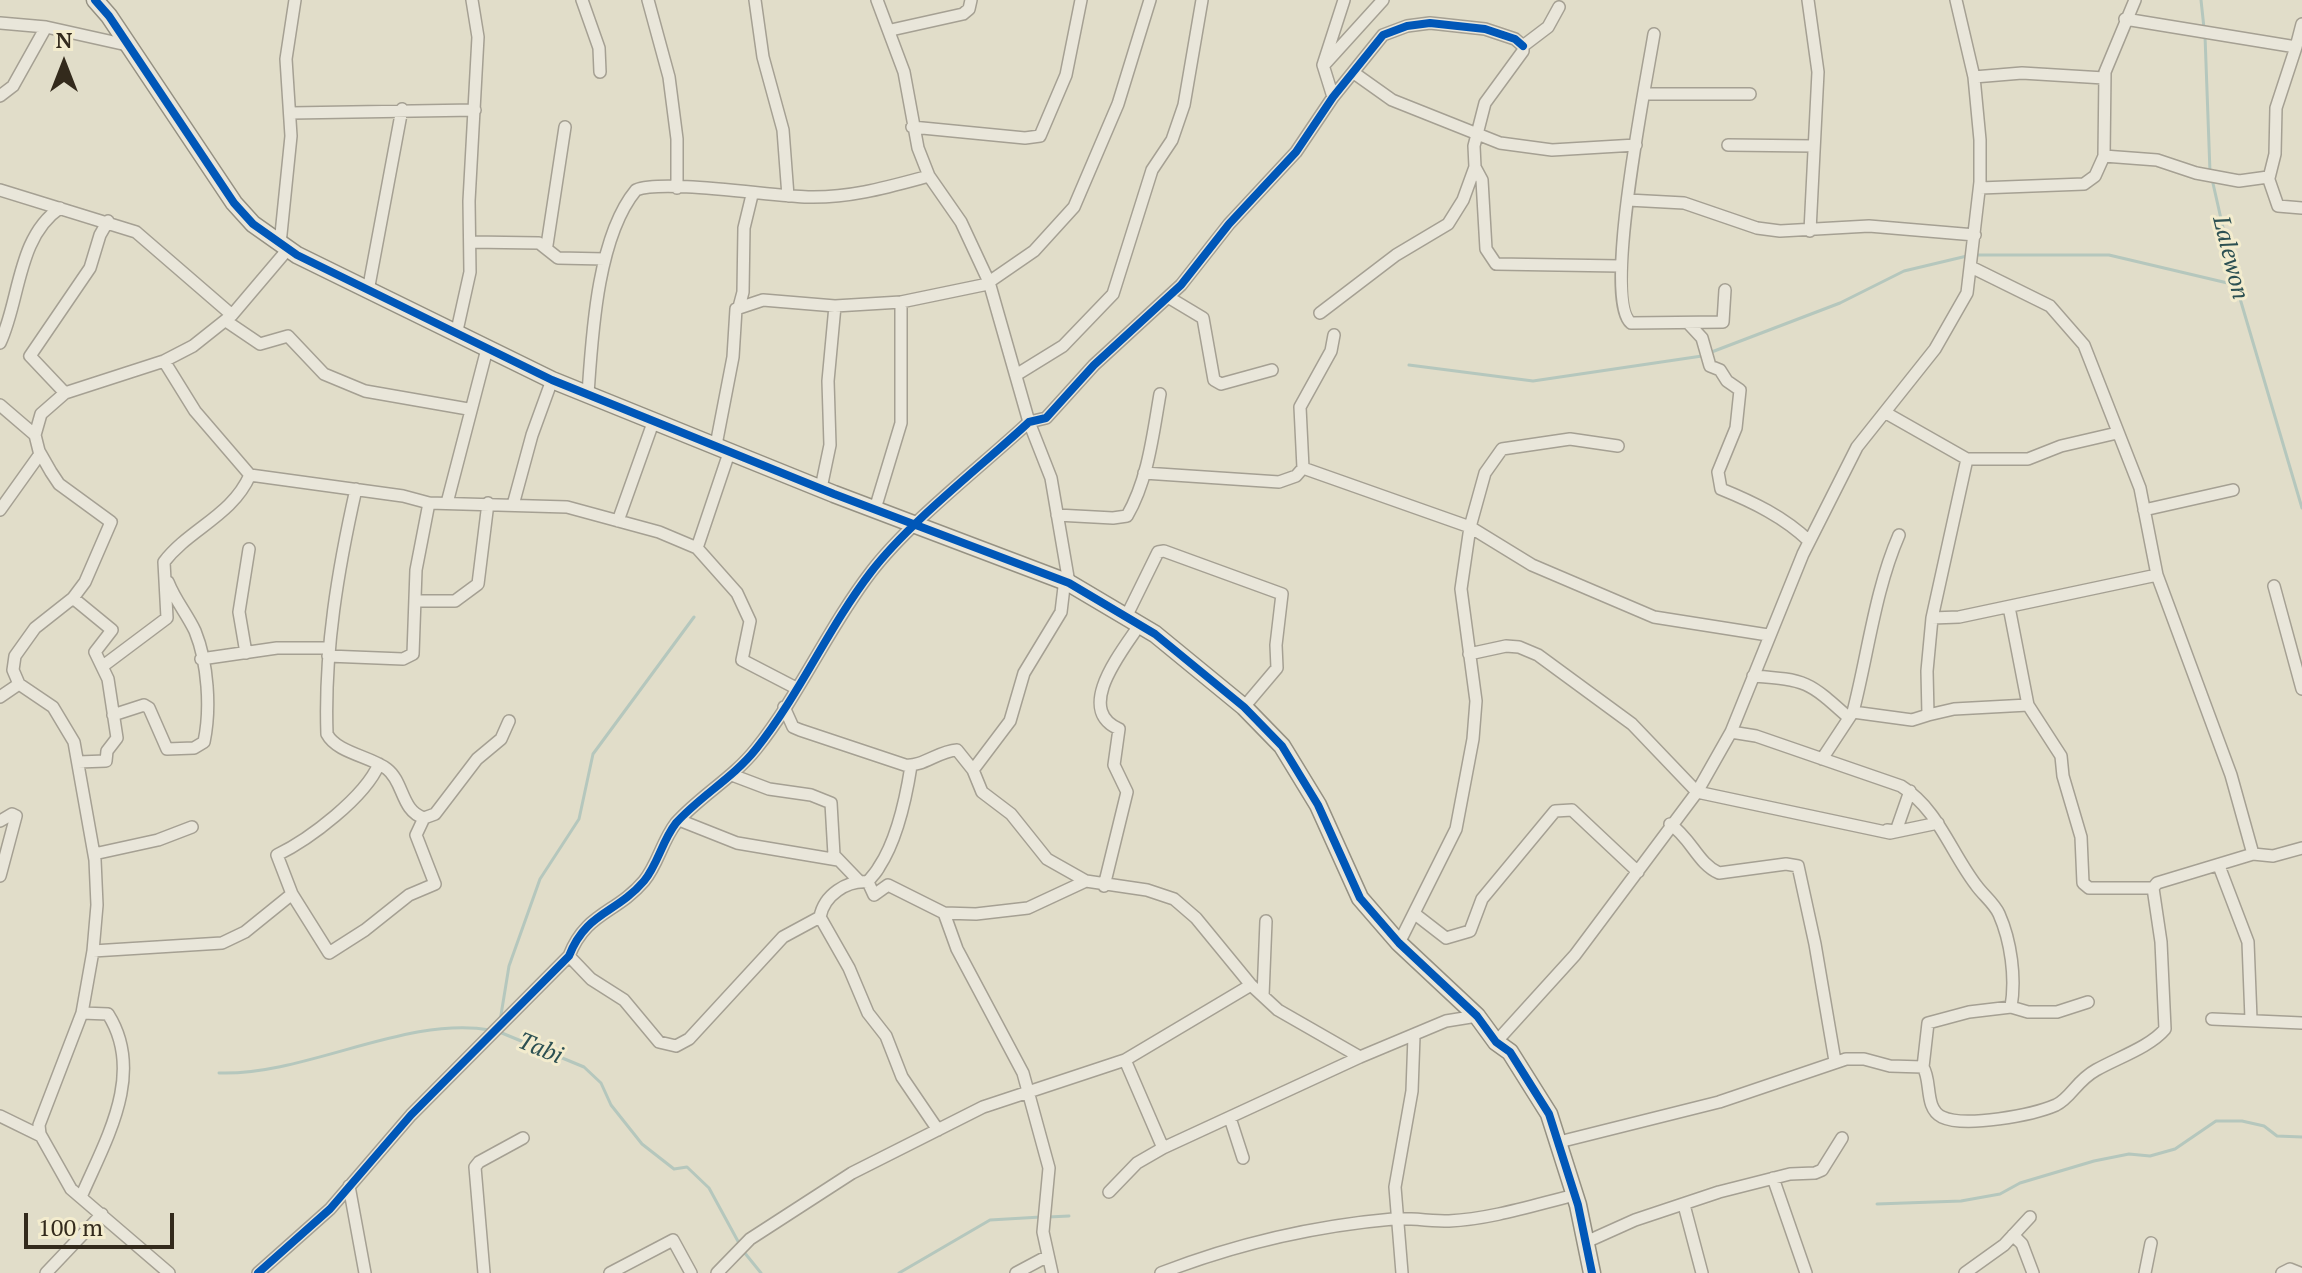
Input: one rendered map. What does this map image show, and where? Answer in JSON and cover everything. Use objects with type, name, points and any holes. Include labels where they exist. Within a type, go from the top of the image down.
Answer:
[{"type":"street","points":[[95,0],[112,8],[127,45],[234,203],[253,224],[284,246],[368,291],[552,380],[1069,583],[1133,620],[1244,707],[1299,770],[1335,838],[1360,898],[1399,943],[1477,1016],[1496,1042],[1510,1052],[1534,1088],[1559,1142],[1575,1195],[1592,1273]]},
{"type":"street","points":[[169,1273],[63,1178],[41,1136],[39,1125],[82,1013],[97,905],[94,854],[78,762],[64,721],[53,707],[13,677],[15,656],[35,628],[73,598],[97,560],[111,522],[59,484],[40,454],[35,435],[41,414],[65,393],[164,361],[193,346],[229,318],[284,246],[291,113],[286,59],[295,0]]},
{"type":"street","points":[[456,335],[470,272],[469,201],[478,37],[472,0]]},
{"type":"street","points":[[582,0],[599,48],[600,72]]},
{"type":"street","points":[[648,0],[669,77],[677,139],[677,188]]},
{"type":"street","points":[[755,0],[763,57],[783,130],[788,196]]},
{"type":"street","points":[[877,0],[891,30],[904,72],[912,127],[929,176],[961,222],[989,283],[1029,422],[1051,478],[1069,583]]},
{"type":"street","points":[[891,30],[963,14],[969,9],[971,0]]},
{"type":"street","points":[[912,127],[1025,138],[1040,136],[1066,75],[1081,0]]},
{"type":"street","points":[[739,307],[781,300],[835,306],[901,302],[989,283],[1034,251],[1074,207],[1118,104],[1150,0]]},
{"type":"street","points":[[1016,375],[1063,346],[1113,294],[1152,170],[1172,140],[1184,105],[1202,0]]},
{"type":"street","points":[[1344,0],[1347,14],[1356,26]]},
{"type":"street","points":[[1333,97],[1323,65],[1344,0]]},
{"type":"street","points":[[1323,65],[1383,0]]},
{"type":"street","points":[[1808,0],[1818,72],[1810,231]]},
{"type":"street","points":[[1496,1042],[1575,955],[1670,824],[1697,792],[1731,732],[1768,635],[1809,541],[1857,447],[1886,413],[1954,320],[1967,293],[1980,188],[1974,77],[1956,0]]},
{"type":"street","points":[[1980,188],[2084,184],[2095,176],[2104,156],[2104,78],[2135,0]]},
{"type":"street","points":[[1320,313],[1396,255],[1448,224],[1463,200],[1475,167],[1476,134],[1485,103],[1523,51],[1523,46],[1548,27],[1559,7]]},
{"type":"street","points":[[2125,19],[2296,47]]},
{"type":"street","points":[[0,23],[46,27],[127,45]]},
{"type":"street","points":[[258,1273],[330,1209],[411,1115],[569,956],[582,929],[627,898],[646,879],[666,836],[679,820],[732,775],[756,749],[816,662],[873,569],[1029,422],[1046,418],[1094,365],[1168,297],[1296,152],[1333,97],[1383,35],[1407,26],[1430,23],[1485,29],[1515,39],[1523,46]]},
{"type":"street","points":[[2302,24],[2276,108],[2275,154],[2269,178],[2278,206],[2302,208]]},
{"type":"street","points":[[0,96],[13,86],[46,27]]},
{"type":"street","points":[[1654,34],[1628,200],[1620,266],[1621,303],[1626,319],[1646,325],[1712,324],[1725,319],[1725,290]]},
{"type":"street","points":[[1354,73],[1392,100],[1500,143],[1552,150],[1636,145]]},
{"type":"street","points":[[1974,77],[2034,73],[2104,78]]},
{"type":"street","points":[[1645,94],[1750,94]]},
{"type":"street","points":[[368,291],[402,109]]},
{"type":"street","points":[[291,113],[475,110]]},
{"type":"street","points":[[547,245],[565,127]]},
{"type":"street","points":[[1728,145],[1814,146]]},
{"type":"street","points":[[2104,156],[2157,160],[2196,173],[2239,181],[2269,178]]},
{"type":"street","points":[[1475,167],[1482,180],[1483,228],[1491,262],[1620,266]]},
{"type":"street","points":[[588,394],[592,339],[605,259],[636,190],[677,188],[788,196],[863,194],[929,176]]},
{"type":"street","points":[[0,190],[136,232],[260,344],[288,336],[324,374],[365,391],[468,409]]},
{"type":"street","points":[[697,548],[723,448],[733,357],[734,313],[743,292],[744,228],[752,195]]},
{"type":"street","points":[[1628,200],[1684,203],[1757,228],[1810,231],[1869,226],[1975,235]]},
{"type":"street","points":[[0,343],[25,258],[44,220],[60,208]]},
{"type":"street","points":[[65,393],[30,356],[90,268],[108,221]]},
{"type":"street","points":[[471,242],[529,242],[547,245],[558,258],[605,259]]},
{"type":"street","points":[[1971,267],[2031,295],[2063,318],[2084,345],[2140,488],[2157,575],[2231,775],[2253,854]]},
{"type":"street","points":[[1168,297],[1203,318],[1214,380],[1221,384],[1272,370]]},
{"type":"street","points":[[875,509],[901,423],[901,302]]},
{"type":"street","points":[[821,488],[830,445],[828,381],[835,306]]},
{"type":"street","points":[[1689,324],[1702,338],[1710,366],[1720,370],[1727,381],[1740,390],[1736,428],[1718,472],[1721,489],[1761,507],[1796,528],[1809,541]]},
{"type":"street","points":[[1702,338],[1712,324]]},
{"type":"street","points":[[1303,468],[1300,407],[1331,351],[1334,335]]},
{"type":"street","points":[[447,503],[468,409],[487,349]]},
{"type":"street","points":[[164,361],[195,411],[250,475],[356,489],[429,503],[567,507],[697,548],[737,593],[750,621],[742,660],[796,688]]},
{"type":"street","points":[[513,505],[532,435],[552,380]]},
{"type":"street","points":[[1057,515],[1127,516],[1144,473],[1160,394]]},
{"type":"street","points":[[0,405],[35,435]]},
{"type":"street","points":[[1886,413],[1967,459],[2028,459],[2061,446],[2117,433]]},
{"type":"street","points":[[618,521],[654,420]]},
{"type":"street","points":[[1399,943],[1444,858],[1462,802],[1476,701],[1461,589],[1470,527],[1485,473],[1502,449],[1570,439],[1618,446]]},
{"type":"street","points":[[0,510],[40,454]]},
{"type":"street","points":[[1928,715],[1932,618],[1967,459]]},
{"type":"street","points":[[1144,473],[1279,482],[1288,480],[1303,468]]},
{"type":"street","points":[[1303,468],[1470,527],[1532,565],[1654,617],[1768,635]]},
{"type":"street","points":[[167,618],[163,568],[167,558],[213,522],[243,491],[250,475]]},
{"type":"street","points":[[356,489],[341,556],[328,652],[329,739],[379,764],[396,777],[406,803],[416,815],[424,818],[435,814],[477,759],[501,739],[509,721]]},
{"type":"street","points":[[2144,510],[2233,490]]},
{"type":"street","points":[[201,659],[246,653],[328,652],[411,657],[415,649],[418,551],[429,503]]},
{"type":"street","points":[[416,601],[455,601],[478,584],[488,503]]},
{"type":"street","points":[[1822,759],[1851,715],[1870,647],[1884,571],[1899,535]]},
{"type":"street","points":[[246,653],[239,612],[249,549]]},
{"type":"street","points":[[1104,886],[1127,792],[1114,765],[1119,729],[1107,719],[1100,705],[1100,691],[1133,620],[1158,552],[1164,551],[1282,594],[1276,645],[1277,668],[1244,707]]},
{"type":"street","points":[[113,715],[144,705],[149,708],[167,749],[200,746],[206,730],[208,696],[194,631],[177,606],[163,568]]},
{"type":"street","points":[[1932,618],[1959,617],[2157,575]]},
{"type":"street","points":[[973,770],[1010,721],[1024,673],[1061,612],[1064,587],[1069,583]]},
{"type":"street","points":[[2274,586],[2302,689]]},
{"type":"street","points":[[73,598],[112,630],[95,652],[103,666],[117,738],[107,751],[106,761],[78,762]]},
{"type":"street","points":[[103,666],[167,618],[177,606]]},
{"type":"street","points":[[2009,607],[2028,705],[2061,756],[2063,776],[2081,837],[2085,887],[2153,888],[2162,880],[2253,854],[2273,856],[2302,848]]},
{"type":"street","points":[[1469,654],[1506,646],[1538,655],[1632,724],[1697,792],[1890,833],[1938,823]]},
{"type":"street","points":[[1753,676],[1799,679],[1851,715],[1912,720],[1954,709],[2028,705]]},
{"type":"street","points":[[0,697],[19,684]]},
{"type":"street","points":[[784,707],[793,727],[911,766],[937,753],[957,750],[973,770],[982,792],[1011,814],[1047,859],[1086,881],[1147,890],[1184,906],[1263,996],[1314,1034],[1360,1057]]},
{"type":"street","points":[[1731,732],[1756,736],[1910,791],[1929,808],[1975,884],[1998,912],[2009,944],[2011,1007]]},
{"type":"street","points":[[379,764],[363,789],[321,825],[277,855],[292,894],[325,950],[334,952],[409,895],[435,884],[415,838],[424,818]]},
{"type":"street","points":[[911,766],[906,796],[888,846],[863,882],[846,884],[822,908],[820,917],[849,968],[868,1013],[886,1036],[902,1077],[938,1130]]},
{"type":"street","points":[[732,775],[769,789],[811,795],[831,803],[831,847],[838,860],[874,895],[888,885],[944,913],[976,914],[1028,908],[1086,881]]},
{"type":"street","points":[[1854,827],[1896,831],[1910,791]]},
{"type":"street","points":[[1415,914],[1446,938],[1470,931],[1482,899],[1561,808],[1572,810],[1638,872]]},
{"type":"street","points":[[0,821],[9,815],[16,816],[0,876]]},
{"type":"street","points":[[679,820],[737,843],[838,860]]},
{"type":"street","points":[[1670,824],[1685,834],[1704,863],[1719,873],[1786,864],[1798,866],[1835,1061]]},
{"type":"street","points":[[94,854],[158,840],[192,827]]},
{"type":"street","points":[[2219,866],[2248,942],[2251,1019]]},
{"type":"street","points":[[2088,1002],[2057,1012],[2028,1012],[2011,1007],[1969,1012],[1928,1023],[1923,1067],[1931,1105],[1943,1118],[1970,1121],[2016,1115],[2056,1105],[2067,1097],[2080,1079],[2161,1034],[2166,1025],[2165,997],[2153,888]]},
{"type":"street","points":[[93,951],[222,943],[245,932],[292,894]]},
{"type":"street","points":[[944,913],[957,949],[1023,1073],[1049,1168],[1043,1232],[1046,1257],[1052,1273]]},
{"type":"street","points":[[569,956],[591,979],[624,1000],[659,1042],[676,1046],[689,1039],[783,937],[820,917]]},
{"type":"street","points":[[1263,996],[1266,921]]},
{"type":"street","points":[[717,1273],[750,1239],[796,1206],[938,1130],[1028,1090],[1125,1060],[1251,985]]},
{"type":"street","points":[[81,1197],[110,1137],[123,1075],[121,1051],[108,1014],[82,1013]]},
{"type":"street","points":[[1109,1192],[1137,1163],[1163,1148],[1360,1057],[1446,1021],[1477,1016]]},
{"type":"street","points":[[2212,1019],[2302,1023]]},
{"type":"street","points":[[1402,1273],[1394,1219],[1397,1161],[1412,1091],[1414,1036]]},
{"type":"street","points":[[1559,1142],[1719,1102],[1835,1061],[1857,1058],[1890,1066],[1923,1067]]},
{"type":"street","points":[[1125,1060],[1163,1148]]},
{"type":"street","points":[[0,1116],[41,1136]]},
{"type":"street","points":[[1230,1118],[1243,1158]]},
{"type":"street","points":[[484,1273],[475,1167],[523,1138]]},
{"type":"street","points":[[1586,1242],[1635,1220],[1684,1205],[1773,1178],[1822,1170],[1842,1138]]},
{"type":"street","points":[[1773,1178],[1806,1273]]},
{"type":"street","points":[[349,1186],[365,1273]]},
{"type":"street","points":[[1161,1273],[1238,1244],[1394,1219],[1450,1221],[1494,1215],[1575,1195]]},
{"type":"street","points":[[1684,1205],[1702,1273]]},
{"type":"street","points":[[46,1273],[102,1214]]},
{"type":"street","points":[[1965,1273],[2013,1235],[2030,1217]]},
{"type":"street","points":[[2013,1235],[2022,1244],[2033,1273]]},
{"type":"street","points":[[610,1273],[673,1240],[691,1273]]},
{"type":"street","points":[[2145,1273],[2151,1243]]},
{"type":"street","points":[[1016,1273],[1046,1257]]},
{"type":"street","points":[[2282,1273],[2290,1269],[2300,1273]]},
{"type":"waterway","name":"Lalewon","points":[[2201,0],[2204,28]]},
{"type":"waterway","name":"Lalewon","points":[[2205,36],[2210,172]]},
{"type":"waterway","name":"Lalewon","points":[[2212,179],[2236,285],[2302,508]]},
{"type":"waterway","points":[[1975,255],[2109,255],[2236,285]]},
{"type":"waterway","points":[[1709,353],[1840,303],[1904,271],[1967,256]]},
{"type":"waterway","points":[[1409,365],[1533,381],[1702,356]]},
{"type":"waterway","points":[[500,1021],[509,966],[540,879],[579,819],[593,754],[694,617]]},
{"type":"waterway","name":"Tabi","points":[[219,1073],[286,1065],[425,1031],[458,1028],[490,1030]]},
{"type":"waterway","name":"Tabi","points":[[497,1031],[584,1067],[601,1083],[611,1105],[642,1144],[674,1169],[687,1167],[709,1188],[740,1245]]},
{"type":"waterway","points":[[1877,1204],[1961,1201],[2000,1194],[2020,1183],[2094,1161],[2129,1154],[2150,1156],[2175,1149],[2216,1121],[2242,1121],[2264,1126],[2277,1136],[2302,1137]]},
{"type":"waterway","points":[[1048,1217],[1069,1216]]},
{"type":"waterway","points":[[899,1273],[990,1220],[1041,1217]]},
{"type":"waterway","name":"Tabi","points":[[744,1252],[761,1273]]},
{"type":"cycle path","points":[[95,0],[109,16],[234,203],[253,224],[297,255],[552,380],[834,494],[1069,583],[1155,634],[1244,707],[1282,746],[1318,805],[1360,898],[1399,943],[1477,1016],[1496,1042],[1510,1052],[1549,1114],[1578,1205],[1592,1273]]},
{"type":"cycle path","points":[[258,1273],[330,1209],[411,1115],[569,956],[584,930],[644,881],[676,823],[747,759],[772,728],[856,593],[887,553],[1029,422],[1046,418],[1094,365],[1181,285],[1229,224],[1296,152],[1333,97],[1383,35],[1407,26],[1430,23],[1485,29],[1515,39],[1523,46]]}]
